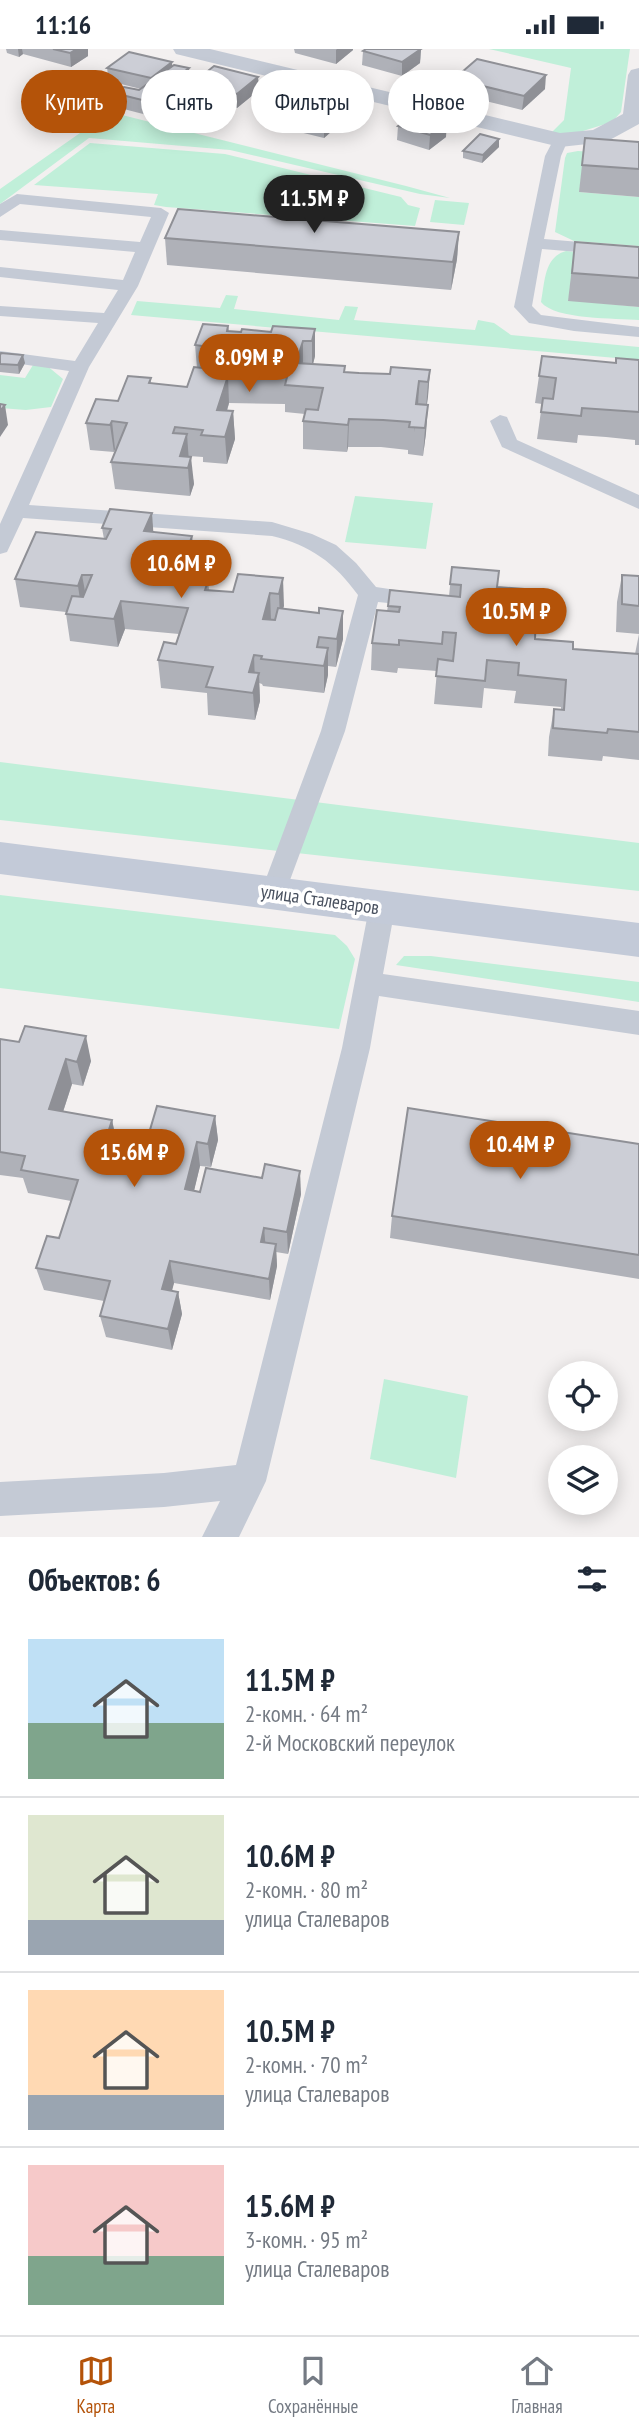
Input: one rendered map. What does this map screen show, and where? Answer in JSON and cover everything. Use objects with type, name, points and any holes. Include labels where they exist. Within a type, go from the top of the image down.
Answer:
[{"type":"main road","name":"улица Сталеваров","points":[[0,858],[639,940]]},
{"type":"street","points":[[184,49],[560,140],[605,141],[636,118],[639,75]]},
{"type":"lane","points":[[560,140],[553,156],[523,307],[535,319],[574,326],[639,332]]},
{"type":"lane","points":[[0,212],[17,199],[161,213],[129,286],[107,318],[80,367],[0,547]]},
{"type":"lane","points":[[0,235],[146,249]]},
{"type":"lane","points":[[535,243],[639,252]]},
{"type":"lane","points":[[0,272],[129,286]]},
{"type":"lane","points":[[0,311],[107,318]]},
{"type":"lane","points":[[0,356],[80,367]]},
{"type":"lane","points":[[500,421],[509,443],[639,503]]},
{"type":"lane","points":[[18,511],[272,529],[309,537],[347,563],[369,594],[408,598]]},
{"type":"lane","points":[[274,892],[333,731],[369,594]]},
{"type":"lane","points":[[220,1537],[249,1481],[356,1048],[382,908]]},
{"type":"lane","points":[[368,983],[639,1023]]},
{"type":"lane","points":[[0,1499],[164,1490],[249,1481]]},
{"type":"green space","points":[[489,49],[630,49],[621,112],[612,122],[570,135],[551,133],[564,120],[571,68]]},
{"type":"green space","points":[[127,116],[141,120],[141,133],[194,133],[450,198],[420,194],[230,150],[89,138],[0,204],[0,189],[80,133],[127,133]]},
{"type":"green space","points":[[90,143],[225,154],[401,197],[408,205],[420,208],[415,226],[166,207],[154,205],[158,194],[34,185]]},
{"type":"green space","points":[[578,151],[624,154],[579,192],[639,197],[639,246],[574,241],[555,232],[565,158],[567,153]]},
{"type":"green space","points":[[435,200],[469,203],[464,225],[430,222]]},
{"type":"green space","points":[[566,251],[619,256],[568,300],[639,307],[639,320],[572,315],[548,308],[541,302],[549,265],[559,254]]},
{"type":"green space","points":[[226,295],[238,296],[234,309],[339,320],[345,306],[358,307],[354,320],[475,330],[478,320],[494,323],[511,335],[639,347],[639,360],[131,315],[137,301],[220,308]]},
{"type":"green space","points":[[33,365],[46,365],[63,379],[51,407],[26,410],[0,408],[0,375],[25,378]]},
{"type":"green space","points":[[355,496],[433,503],[426,549],[345,542]]},
{"type":"green space","points":[[0,762],[639,843],[639,891],[0,820]]},
{"type":"green space","points":[[0,895],[335,935],[347,946],[355,959],[339,1029],[0,988]]},
{"type":"green space","points":[[404,956],[431,956],[639,982],[639,1002],[396,965]]},
{"type":"green space","points":[[384,1379],[468,1396],[456,1478],[370,1459]]},
{"type":"building","points":[[53,49],[77,49],[70,53]]},
{"type":"building","points":[[421,49],[402,62],[363,51]]},
{"type":"building","points":[[129,52],[172,62],[162,70],[141,70],[141,76],[127,73],[127,70],[107,68]]},
{"type":"building","points":[[477,59],[546,75],[524,96],[489,88],[489,70],[464,70]]},
{"type":"building","points":[[174,65],[189,68],[186,70],[167,70]]},
{"type":"building","points":[[214,66],[230,70],[209,70]]},
{"type":"building","points":[[237,72],[251,75],[251,83],[237,94]]},
{"type":"building","points":[[127,88],[141,89],[141,100],[127,96]]},
{"type":"building","points":[[480,134],[499,139],[483,155],[463,151]]},
{"type":"building","points":[[585,138],[639,142],[639,169],[582,165]]},
{"type":"building","points":[[178,209],[459,232],[453,262],[165,238]]},
{"type":"building","points":[[575,242],[639,247],[639,278],[572,273]]},
{"type":"building","points":[[203,324],[228,326],[227,331],[241,332],[242,329],[271,332],[273,326],[315,329],[312,341],[303,341],[296,363],[345,366],[344,372],[359,373],[390,374],[391,367],[430,370],[428,382],[419,381],[416,404],[428,405],[425,428],[409,427],[410,422],[383,420],[349,419],[348,425],[303,421],[306,409],[318,410],[323,388],[285,385],[287,377],[228,376],[217,410],[233,411],[225,437],[201,435],[203,430],[175,427],[173,433],[187,434],[180,456],[191,457],[188,468],[111,462],[127,423],[86,423],[96,399],[118,401],[128,376],[151,378],[149,383],[187,387],[194,367],[202,368],[210,347],[195,345]]},
{"type":"building","points":[[1,353],[23,355],[18,365],[0,364]]},
{"type":"building","points":[[542,356],[616,363],[616,358],[639,360],[639,412],[582,408],[581,416],[541,412],[543,398],[553,399],[556,378],[539,376]]},
{"type":"building","points":[[110,509],[152,513],[144,531],[192,536],[187,551],[178,550],[169,577],[208,581],[205,590],[233,592],[238,574],[283,578],[279,594],[270,593],[263,619],[275,620],[278,608],[319,613],[319,608],[343,611],[337,639],[319,637],[317,647],[328,648],[324,666],[261,659],[262,656],[254,655],[249,672],[259,673],[253,693],[206,687],[213,667],[158,660],[164,642],[176,644],[188,608],[121,601],[114,619],[66,614],[72,596],[83,597],[92,575],[82,575],[78,586],[15,579],[36,532],[106,539],[111,529],[102,528]]},
{"type":"building","points":[[452,567],[499,571],[497,587],[537,590],[535,639],[573,642],[573,649],[639,654],[639,732],[608,729],[607,733],[553,728],[554,709],[564,710],[566,680],[518,675],[519,663],[487,660],[485,681],[436,676],[438,659],[453,661],[456,633],[443,632],[442,644],[399,640],[399,645],[372,643],[377,610],[399,612],[400,607],[388,606],[390,590],[460,597],[461,585],[450,584]]},
{"type":"building","points":[[622,575],[639,576],[639,606],[622,604]]},
{"type":"building","points":[[25,1026],[86,1036],[77,1062],[66,1059],[49,1109],[112,1120],[108,1133],[147,1140],[157,1106],[215,1116],[208,1144],[197,1142],[185,1189],[200,1192],[206,1168],[262,1178],[265,1164],[300,1171],[287,1232],[264,1228],[261,1242],[276,1244],[269,1279],[170,1261],[162,1289],[178,1292],[168,1329],[100,1316],[110,1281],[36,1268],[47,1236],[59,1238],[78,1180],[21,1170],[25,1156],[0,1152],[0,1039],[19,1042]]},
{"type":"building","points":[[408,1108],[639,1144],[639,1255],[392,1216]]}]
